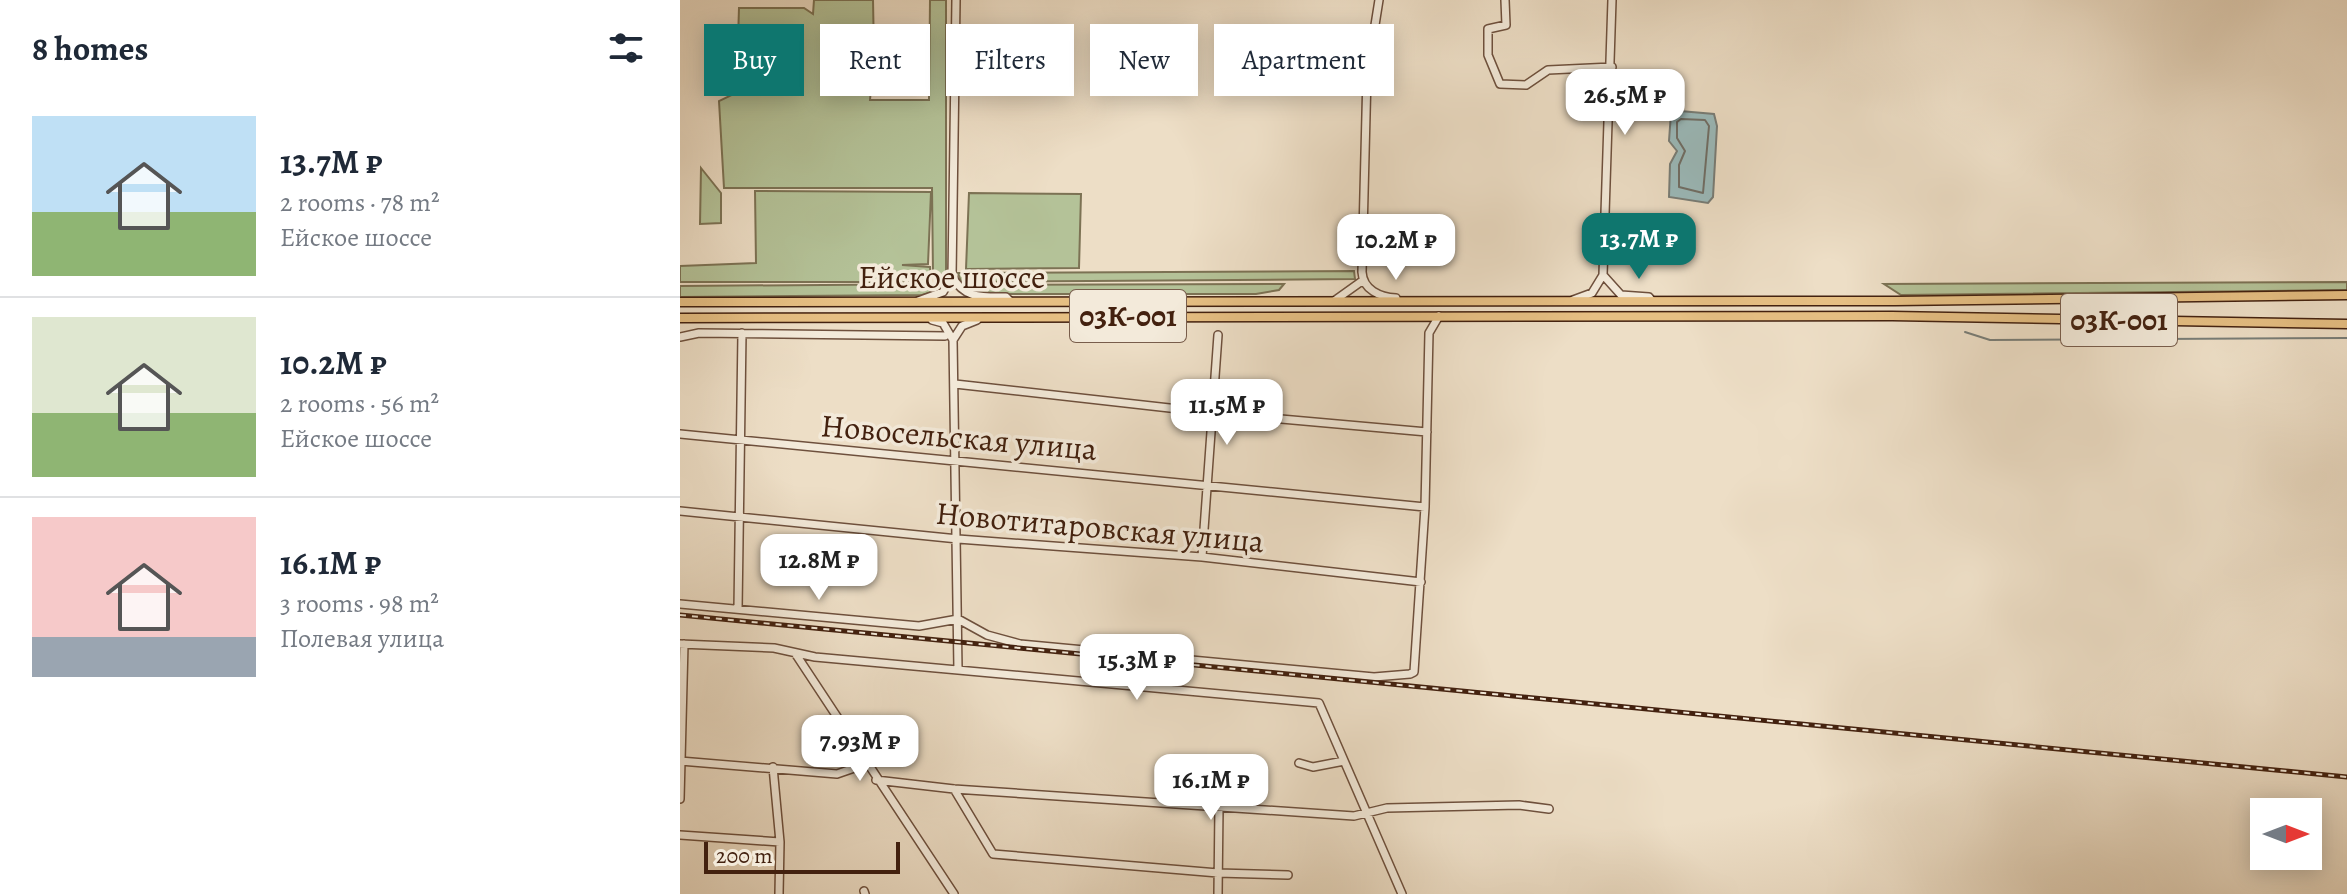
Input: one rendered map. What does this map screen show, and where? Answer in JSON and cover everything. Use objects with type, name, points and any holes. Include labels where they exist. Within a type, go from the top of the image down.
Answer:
[{"type":"main road","name":"Ейское шоссе","points":[[680,302],[1895,301],[2347,295]]},
{"type":"main road","name":"Ейское шоссе","points":[[908,317],[1892,316],[2347,324]]},
{"type":"main road","name":"03К-001","points":[[680,318],[908,317]]},
{"type":"street","points":[[918,301],[943,292],[952,276],[956,0]]},
{"type":"street","points":[[1376,24],[1379,0]]},
{"type":"street","points":[[1505,0],[1506,25],[1488,29],[1488,55],[1500,84],[1526,85],[1548,70],[1612,67]]},
{"type":"street","points":[[1573,301],[1592,293],[1603,275],[1612,0]]},
{"type":"street","points":[[1362,281],[1369,96]]},
{"type":"street","points":[[1603,275],[1621,295],[1649,297],[1652,301]]},
{"type":"street","points":[[952,276],[961,289],[974,297],[1006,297],[1010,301]]},
{"type":"street","points":[[1334,301],[1362,281]]},
{"type":"street","points":[[1362,281],[1385,297],[1416,301]]},
{"type":"street","points":[[953,340],[962,326],[984,316]]},
{"type":"street","points":[[1415,316],[1429,333]]},
{"type":"street","points":[[680,604],[919,626],[958,619],[987,635],[1020,644],[1374,677],[1395,678],[1414,672],[1425,507],[1429,333],[1439,316]]},
{"type":"street","points":[[908,317],[943,323],[953,340],[958,669]]},
{"type":"street","points":[[680,337],[699,333],[945,336]]},
{"type":"street","points":[[738,609],[742,333]]},
{"type":"street","points":[[1202,557],[1218,335]]},
{"type":"street","points":[[955,384],[1214,413],[1427,432]]},
{"type":"street","name":"Новосельская улица","points":[[680,434],[1425,507]]},
{"type":"street","name":"Новотитаровская улица","points":[[680,511],[958,539],[1202,557],[1421,582]]},
{"type":"street","points":[[680,799],[682,644],[774,648],[795,653],[1319,703],[1402,894]]},
{"type":"street","points":[[795,653],[954,894]]},
{"type":"street","points":[[681,761],[837,774],[866,764]]},
{"type":"street","points":[[1299,763],[1313,767],[1344,761]]},
{"type":"street","points":[[773,767],[780,842],[779,894]]},
{"type":"street","points":[[876,780],[954,789],[1366,814],[1387,808],[1519,805],[1549,809]]},
{"type":"street","points":[[954,789],[993,854],[1218,873],[1288,875]]},
{"type":"street","points":[[1218,894],[1219,807]]},
{"type":"street","points":[[680,835],[780,842]]},
{"type":"green space","points":[[814,0],[873,0],[873,24],[820,24],[820,96],[929,100],[930,0],[946,0],[946,274],[933,274],[932,188],[724,188],[719,101],[729,96],[804,96],[804,24],[738,24],[739,8],[804,8],[813,14]]},
{"type":"green space","points":[[701,168],[721,193],[721,223],[700,224]]},
{"type":"green space","points":[[755,191],[931,192],[928,264],[902,265],[930,267],[931,282],[680,282],[680,266],[756,263]]},
{"type":"green space","points":[[969,193],[1081,194],[1079,268],[966,269]]},
{"type":"green space","points":[[1354,271],[1355,279],[961,282],[958,273]]},
{"type":"green space","points":[[2347,282],[2347,290],[1901,295],[1884,284]]},
{"type":"green space","points":[[945,284],[939,290],[922,295],[680,297],[680,286]]},
{"type":"green space","points":[[1284,284],[1279,290],[1256,294],[979,294],[962,285]]},
{"type":"water","points":[[1671,113],[1714,114],[1717,126],[1713,197],[1708,203],[1669,197],[1670,164],[1677,151],[1669,141]]},
{"type":"waterway","points":[[1965,332],[1990,340],[2347,338]]},
{"type":"railway","points":[[680,615],[2347,777]]}]
